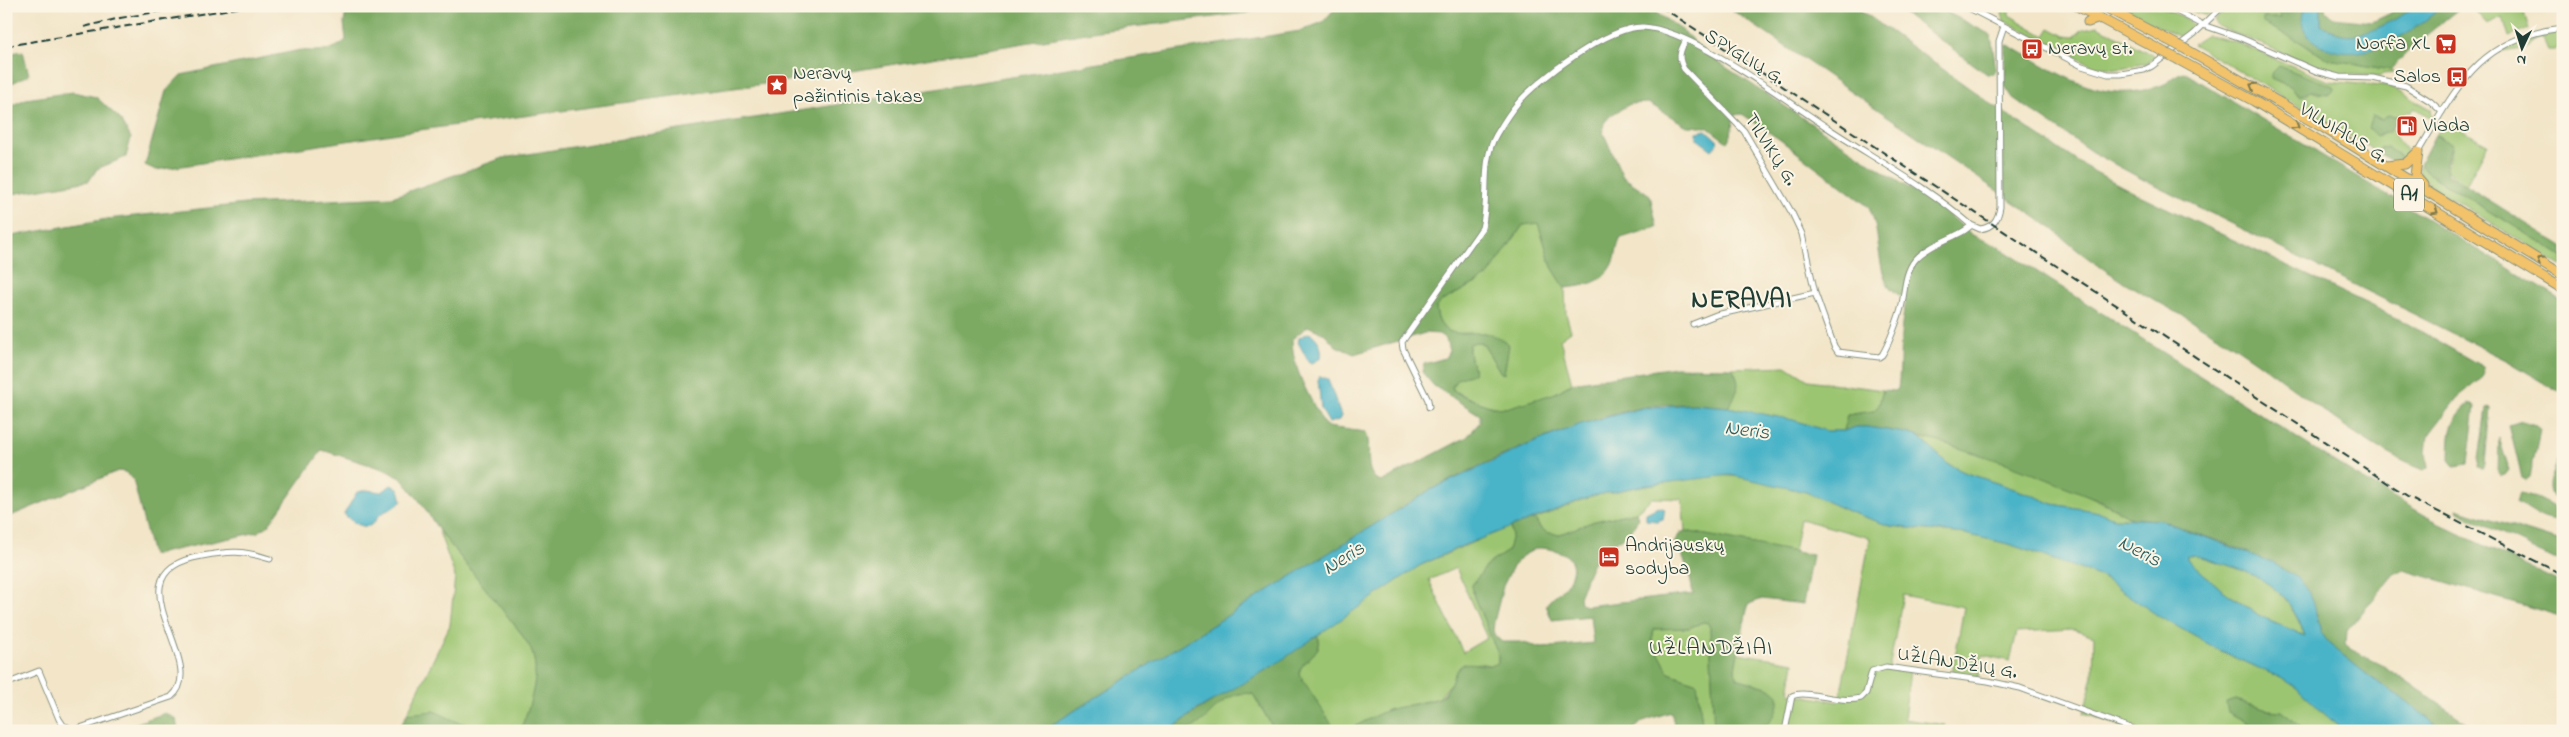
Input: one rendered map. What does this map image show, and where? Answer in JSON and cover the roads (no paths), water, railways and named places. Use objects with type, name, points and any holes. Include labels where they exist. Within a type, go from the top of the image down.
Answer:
[{"type":"highway","name":"A1","points":[[2076,6],[2100,18]]},
{"type":"highway","name":"VILNIAUS G.","points":[[2103,6],[2188,50],[2255,88],[2563,274]]},
{"type":"highway","points":[[2088,22],[2100,18]]},
{"type":"highway","name":"VILNIAUS G.","points":[[2100,18],[2254,101],[2563,289]]},
{"type":"highway","points":[[2385,166],[2405,164],[2418,152]]},
{"type":"highway","points":[[2418,152],[2415,176],[2434,196]]},
{"type":"street","points":[[1965,6],[2088,68],[2108,74],[2138,72],[2152,66],[2203,25],[2223,6]]},
{"type":"street","points":[[2167,6],[2203,25],[2241,38],[2326,74],[2339,77],[2373,78],[2406,86],[2430,101],[2442,112]]},
{"type":"street","points":[[1971,225],[1980,229],[1986,228],[1994,224],[1999,215],[1999,41],[2004,26]]},
{"type":"street","name":"SPYGLIŲ G.","points":[[1429,407],[1428,400],[1403,349],[1402,342],[1482,228],[1486,207],[1487,163],[1495,136],[1516,104],[1559,66],[1611,35],[1632,28],[1645,27],[1686,40],[1730,65],[1906,178],[1971,225]]},
{"type":"street","points":[[2418,152],[2465,78],[2493,52],[2525,35],[2563,28]]},
{"type":"street","name":"TILVIKŲ G.","points":[[1686,40],[1679,54],[1679,60],[1684,69],[1744,131],[1797,221],[1814,280],[1815,292],[1835,350],[1842,354],[1879,357],[1886,349],[1902,306],[1904,282],[1914,260],[1931,246],[1963,232],[1971,225]]},
{"type":"street","points":[[1693,324],[1716,315],[1815,292]]},
{"type":"street","points":[[6,684],[39,671],[59,719],[63,725],[74,730],[171,698],[180,688],[182,675],[162,606],[160,587],[165,575],[172,566],[184,561],[220,553],[248,552],[270,559]]},
{"type":"street","name":"UŽLANDŽIŲ G.","points":[[1785,731],[1792,696],[1802,693],[1834,699],[1861,698],[1866,694],[1872,671],[1886,667],[1988,681],[2020,688],[2138,731]]},
{"type":"water","points":[[2305,6],[2321,6],[2321,24],[2340,34],[2350,35],[2360,34],[2380,27],[2416,6],[2443,6],[2399,38],[2382,46],[2347,53],[2330,49],[2313,40],[2306,33],[2302,16]]},
{"type":"water","points":[[1706,130],[1719,142],[1712,150],[1697,139],[1697,132]]},
{"type":"water","points":[[1308,333],[1315,336],[1321,351],[1321,358],[1312,363],[1308,361],[1298,342],[1299,338]]},
{"type":"water","points":[[1320,376],[1328,379],[1341,416],[1339,420],[1329,423],[1321,409],[1318,380]]},
{"type":"water","name":"Neris","points":[[1694,404],[1728,407],[1793,420],[1827,431],[1844,431],[1856,427],[1868,427],[1905,433],[1919,437],[1948,464],[1964,472],[2053,504],[2099,512],[2114,518],[2160,520],[2271,562],[2296,577],[2310,593],[2321,632],[2329,644],[2374,680],[2408,702],[2443,731],[2343,731],[2298,689],[2281,678],[2221,651],[2160,617],[2102,577],[2009,544],[1965,534],[1890,526],[1848,511],[1806,492],[1730,475],[1646,485],[1592,496],[1462,546],[1419,566],[1273,666],[1198,709],[1169,731],[1042,731],[1430,490],[1535,442],[1581,424],[1642,408]],"holes":[[[2187,555],[2236,568],[2263,580],[2274,588],[2292,608],[2305,636],[2260,616],[2221,589],[2187,559]]]},
{"type":"water","points":[[391,485],[399,489],[402,501],[395,507],[380,514],[371,525],[360,525],[344,514],[357,492],[367,490],[382,492]]},
{"type":"water","points":[[1658,507],[1665,509],[1663,519],[1657,521],[1646,520],[1646,513]]},
{"type":"railway","points":[[84,27],[120,18],[192,6]]},
{"type":"railway","points":[[6,46],[249,6]]},
{"type":"railway","points":[[1660,6],[2409,497],[2563,575]]},
{"type":"place","name":"Norfa XL","points":[[2446,44]]},
{"type":"place","name":"Neravų st.","points":[[2032,49]]},
{"type":"place","name":"Salos","points":[[2457,77]]},
{"type":"place","name":"Neravų pažintinis takas","points":[[777,85]]},
{"type":"place","name":"Viada","points":[[2407,126]]},
{"type":"place","name":"Andrijauskų sodyba","points":[[1609,557]]},
{"type":"district","name":"NERAVAI","points":[[1742,301]]},
{"type":"district","name":"UŽLANDŽIAI","points":[[1711,649]]}]
